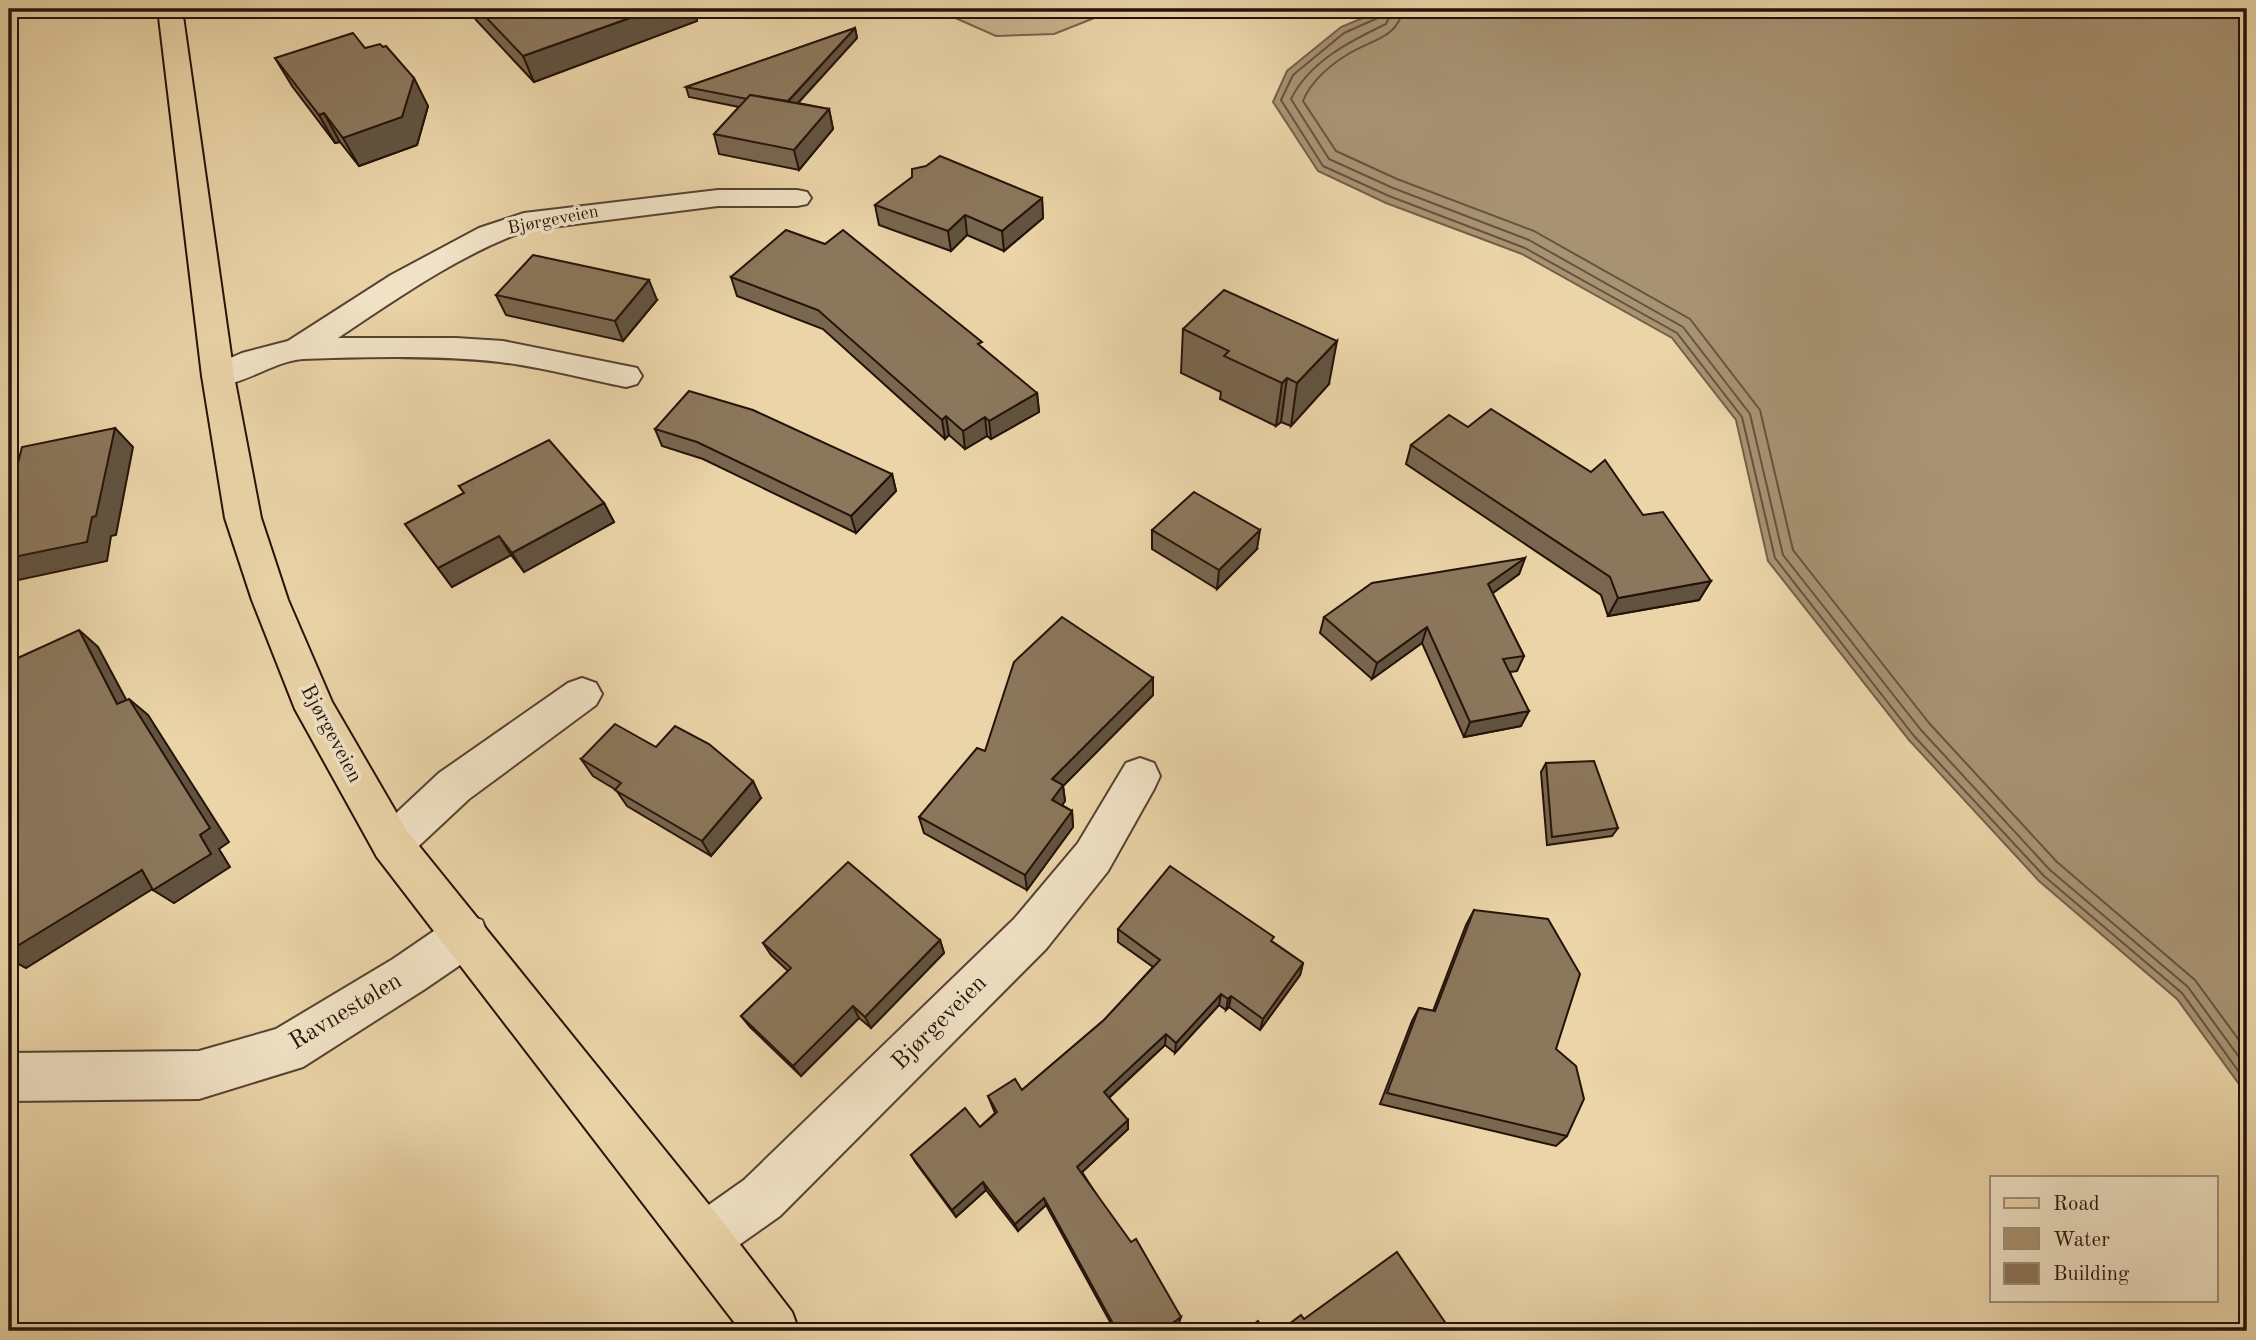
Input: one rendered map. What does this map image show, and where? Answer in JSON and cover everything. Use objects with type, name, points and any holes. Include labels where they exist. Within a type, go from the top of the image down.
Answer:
[{"type":"main road","name":"Bjørgeveien","points":[[170,9],[218,376],[243,518],[270,600],[315,709],[392,844],[704,1239],[773,1331]]},
{"type":"street","name":"Bjørgeveien","points":[[299,349],[402,282],[489,234],[524,222],[718,198],[796,198]]},
{"type":"street","name":"Bjørgeveien","points":[[218,376],[253,361],[299,349],[480,350],[626,376]]},
{"type":"street","points":[[392,844],[454,786],[582,694]]},
{"type":"street","name":"Bjørgeveien","points":[[704,1239],[762,1198],[1030,934],[1093,858],[1140,776]]},
{"type":"street","name":"Ravnestølen","points":[[9,1077],[199,1076],[286,1050],[409,974],[466,935]]},
{"type":"shaded area","points":[[935,9],[1117,9],[1054,34],[996,36]]},
{"type":"water","points":[[1384,9],[2247,9],[2247,1095],[2177,999],[2039,881],[1909,740],[1768,561],[1736,420],[1672,338],[1522,254],[1386,203],[1318,171],[1273,102],[1287,71],[1341,27]]},
{"type":"building","points":[[478,9],[655,9],[523,56]]},
{"type":"building","points":[[855,28],[788,101],[750,95],[747,99],[686,87]]},
{"type":"building","points":[[353,33],[365,48],[380,44],[386,46],[414,78],[402,117],[343,138],[324,113],[319,115],[275,58]]},
{"type":"building","points":[[750,95],[829,109],[794,150],[714,134]]},
{"type":"building","points":[[940,156],[1042,198],[1002,231],[965,215],[948,231],[875,205],[912,177],[912,169],[926,166]]},
{"type":"building","points":[[786,230],[825,244],[843,230],[982,342],[978,344],[1037,393],[989,421],[985,417],[963,431],[946,416],[942,420],[818,310],[731,277]]},
{"type":"building","points":[[533,255],[649,280],[615,321],[496,295]]},
{"type":"building","points":[[1224,290],[1337,341],[1297,383],[1287,378],[1282,383],[1224,356],[1229,351],[1183,329]]},
{"type":"building","points":[[689,391],[753,410],[892,474],[851,516],[697,442],[655,429]]},
{"type":"building","points":[[1491,409],[1591,472],[1605,460],[1643,515],[1663,512],[1711,581],[1618,598],[1610,577],[1411,445],[1449,415],[1468,427]]},
{"type":"building","points":[[115,428],[96,516],[92,517],[87,542],[9,558],[9,498],[22,447]]},
{"type":"building","points":[[549,440],[604,503],[512,553],[499,536],[438,568],[405,524],[464,493],[459,486]]},
{"type":"building","points":[[1194,492],[1260,530],[1219,570],[1152,530]]},
{"type":"building","points":[[1525,558],[1488,584],[1524,656],[1503,659],[1529,711],[1470,722],[1427,627],[1377,663],[1324,617],[1372,583]]},
{"type":"building","points":[[1062,617],[1153,678],[1052,779],[1063,785],[1052,800],[1072,811],[1025,875],[919,817],[977,748],[985,751],[1014,662]]},
{"type":"building","points":[[79,630],[117,704],[129,699],[210,828],[200,835],[211,854],[153,890],[142,870],[9,951],[9,662]]},
{"type":"building","points":[[615,724],[656,747],[675,726],[709,744],[753,781],[702,841],[615,790],[621,783],[581,759]]},
{"type":"building","points":[[1594,761],[1618,828],[1552,837],[1546,763]]},
{"type":"building","points":[[848,862],[940,940],[865,1017],[853,1006],[793,1066],[741,1016],[791,968],[763,943]]},
{"type":"building","points":[[1170,866],[1274,937],[1271,941],[1303,963],[1263,1019],[1231,996],[1228,999],[1221,994],[1176,1043],[1166,1034],[1104,1092],[1128,1120],[1077,1167],[1131,1242],[1136,1239],[1181,1317],[1161,1331],[1117,1331],[1044,1198],[1015,1224],[983,1182],[952,1210],[911,1155],[965,1108],[980,1127],[997,1112],[988,1096],[1015,1079],[1022,1090],[1104,1020],[1160,960],[1118,929]]},
{"type":"building","points":[[1474,910],[1548,919],[1580,974],[1556,1049],[1576,1066],[1584,1099],[1567,1136],[1387,1093],[1419,1008],[1435,1011]]},
{"type":"building","points":[[1397,1252],[1451,1331],[1280,1331],[1301,1315],[1304,1319]]},
{"type":"building","points":[[1258,1321],[1265,1331],[1245,1331]]}]
